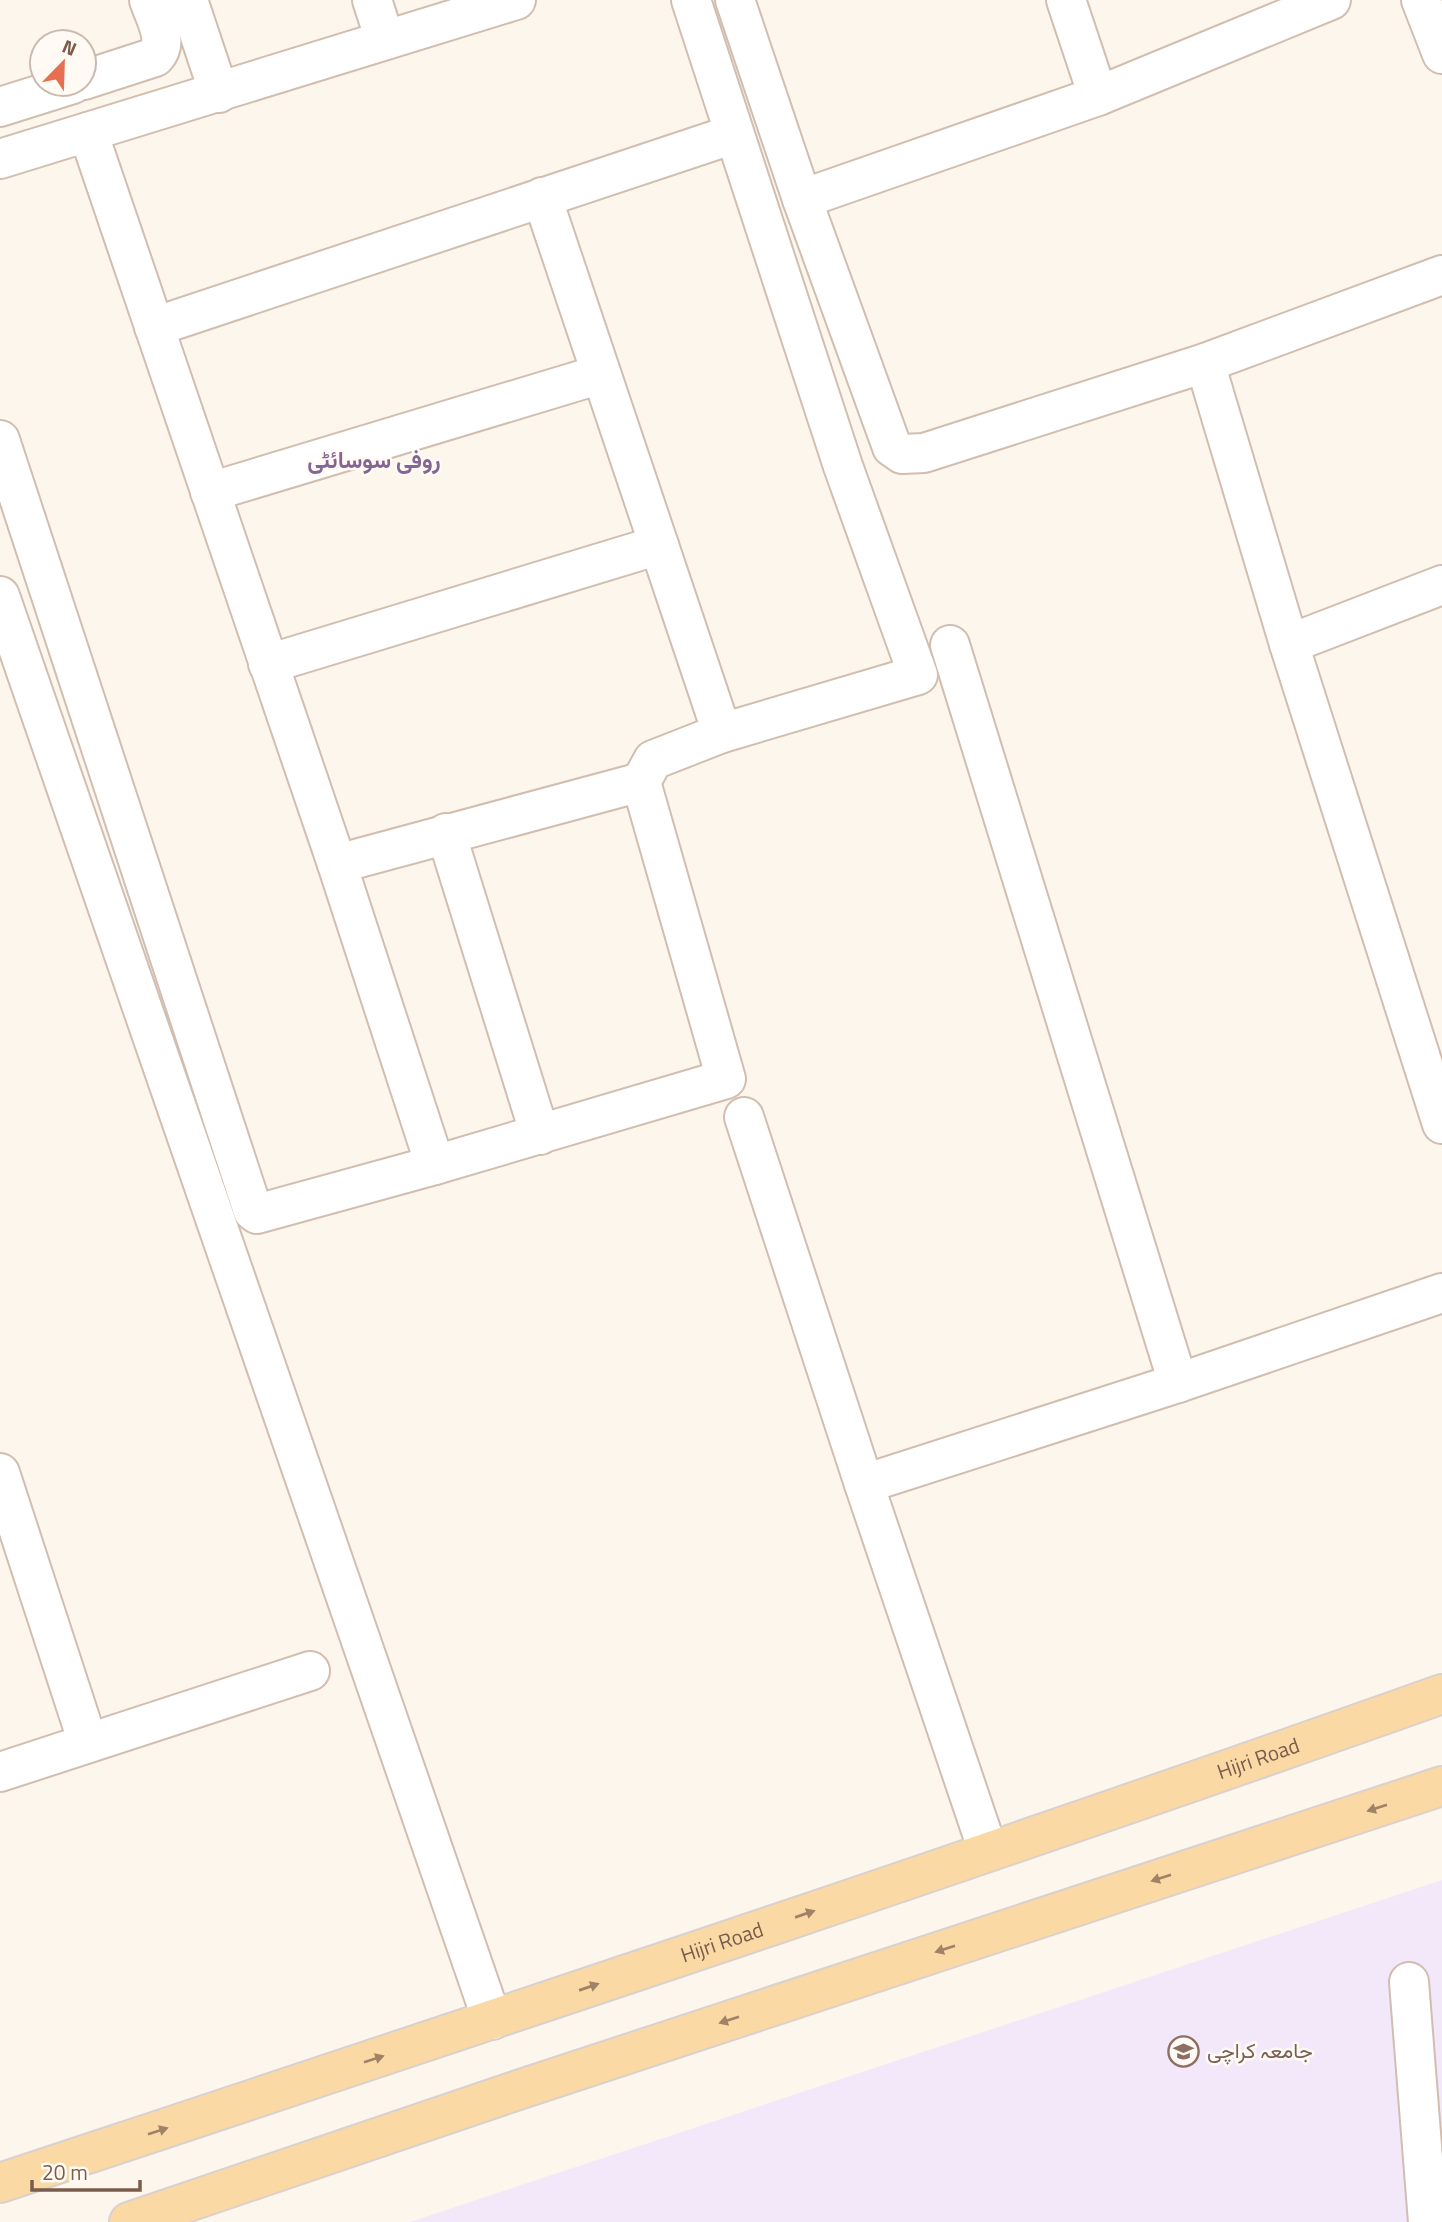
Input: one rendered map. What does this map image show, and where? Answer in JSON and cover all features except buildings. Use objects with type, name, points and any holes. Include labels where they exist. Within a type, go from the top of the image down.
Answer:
[{"type":"main road","name":"Hijri Road","points":[[0,2183],[492,2020],[1442,1694]]},
{"type":"main road","points":[[129,2222],[518,2090],[1442,1786]]},
{"type":"street","points":[[98,75],[155,57],[160,52],[163,46],[161,36],[149,0]]},
{"type":"street","points":[[188,0],[219,93]]},
{"type":"street","points":[[372,0],[385,40]]},
{"type":"street","points":[[0,159],[516,0]]},
{"type":"street","points":[[0,440],[253,1211],[257,1214],[264,1213],[435,1166],[726,1079],[641,782],[653,760],[722,733],[918,676],[842,466],[691,0]]},
{"type":"street","points":[[735,0],[802,199],[892,447],[902,454],[924,453],[1205,363],[1442,275]]},
{"type":"street","points":[[1066,0],[1098,96]]},
{"type":"street","points":[[802,199],[1098,96],[1331,0]]},
{"type":"street","points":[[1421,0],[1442,54]]},
{"type":"street","points":[[0,107],[29,98]]},
{"type":"street","points":[[88,132],[337,864],[435,1166]]},
{"type":"street","points":[[154,327],[734,134]]},
{"type":"street","points":[[541,197],[722,733]]},
{"type":"street","points":[[1205,363],[1289,644],[1442,1124]]},
{"type":"street","points":[[210,492],[601,374]]},
{"type":"street","points":[[268,664],[659,544]]},
{"type":"street","points":[[1289,644],[1442,586]]},
{"type":"street","points":[[0,596],[492,2020]]},
{"type":"street","points":[[950,645],[1178,1383]]},
{"type":"street","points":[[337,864],[641,782]]},
{"type":"street","points":[[446,834],[540,1135]]},
{"type":"street","points":[[744,1117],[988,1851]]},
{"type":"street","points":[[864,1484],[1178,1383],[1442,1293]]},
{"type":"street","points":[[0,1473],[88,1742]]},
{"type":"street","points":[[0,1772],[310,1671]]},
{"type":"street","points":[[1409,1982],[1428,2222]]},
{"type":"shaded area","name":"جامعہ کراچی","points":[[1442,1880],[1442,2222],[410,2222]]},
{"type":"place","name":"جامعہ کراچی","points":[[1184,2051]]},
{"type":"district","name":"روفی سوسائٹی","points":[[374,460]]}]
